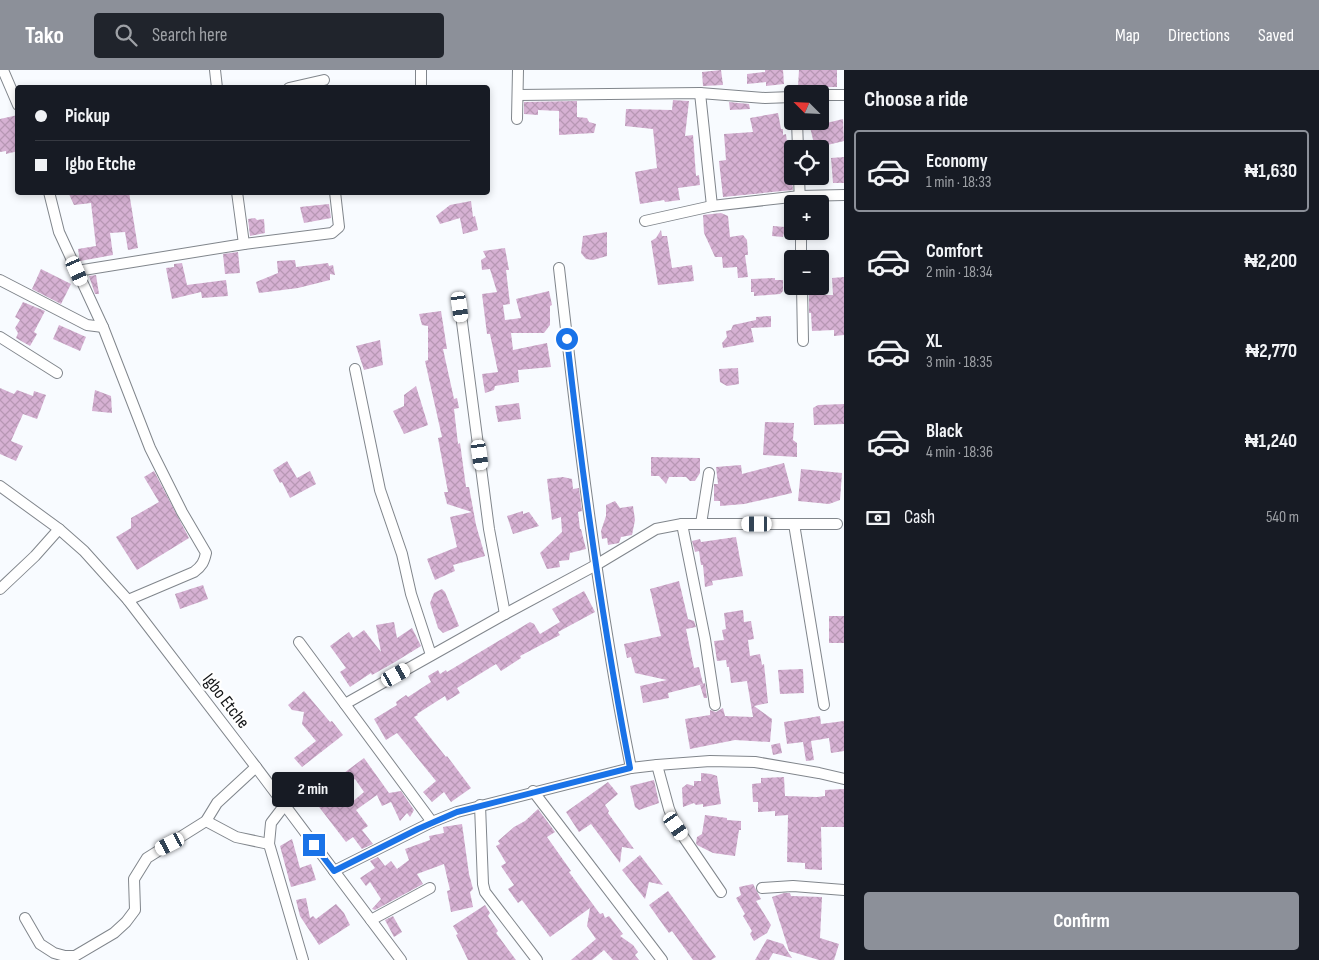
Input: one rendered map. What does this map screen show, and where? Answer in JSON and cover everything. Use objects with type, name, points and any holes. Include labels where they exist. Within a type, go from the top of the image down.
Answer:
[{"type":"street","points":[[4,70],[15,98]]},
{"type":"street","points":[[215,70],[217,85]]},
{"type":"street","points":[[421,70],[421,85]]},
{"type":"street","points":[[517,119],[518,70]]},
{"type":"street","points":[[302,85],[324,80]]},
{"type":"street","points":[[518,95],[700,93],[765,98],[784,97]]},
{"type":"street","points":[[700,93],[712,206]]},
{"type":"street","points":[[829,95],[844,94]]},
{"type":"street","points":[[49,195],[59,232],[103,327],[150,448],[182,512],[206,553],[201,567],[194,572],[128,600]]},
{"type":"street","points":[[237,195],[244,244]]},
{"type":"street","points":[[77,271],[244,244],[332,233],[339,227],[335,195]]},
{"type":"street","points":[[829,197],[844,195]]},
{"type":"street","points":[[645,221],[712,206],[784,201]]},
{"type":"street","points":[[559,268],[596,565],[630,768]]},
{"type":"street","points":[[0,280],[87,325],[103,327]]},
{"type":"street","points":[[802,295],[803,341]]},
{"type":"street","points":[[460,307],[490,529],[505,614]]},
{"type":"street","points":[[0,338],[57,373]]},
{"type":"street","points":[[355,369],[380,490],[402,554],[431,655]]},
{"type":"street","points":[[702,524],[708,473]]},
{"type":"street","name":"Igbo Etche","points":[[0,486],[59,529],[84,551],[128,600],[401,960]]},
{"type":"street","points":[[682,524],[705,639],[715,705]]},
{"type":"street","points":[[345,704],[596,565],[656,529],[682,524],[836,524]]},
{"type":"street","points":[[794,524],[824,705]]},
{"type":"street","points":[[0,590],[35,556],[59,529]]},
{"type":"street","points":[[299,642],[432,822]]},
{"type":"street","points":[[334,871],[432,822],[457,812],[533,791],[630,768],[710,761],[755,762],[844,779]]},
{"type":"street","points":[[657,765],[669,809],[676,826],[722,892]]},
{"type":"street","points":[[25,918],[40,944],[54,954],[65,956],[75,956],[114,933],[135,910],[134,879],[147,858],[206,821],[217,802],[256,767]]},
{"type":"street","points":[[533,791],[662,960]]},
{"type":"street","points":[[480,805],[482,884],[485,892],[536,960]]},
{"type":"street","points":[[284,806],[271,824],[269,844],[303,960]]},
{"type":"street","points":[[206,821],[236,837],[269,844]]},
{"type":"street","points":[[762,888],[793,886],[844,890]]},
{"type":"street","points":[[370,920],[430,888]]},
{"type":"building","points":[[721,70],[723,85],[703,86],[702,72]]},
{"type":"building","points":[[765,70],[783,70],[784,84],[766,86],[766,82],[747,84],[747,74],[765,72]]},
{"type":"building","points":[[799,70],[837,70],[837,87],[829,87],[829,85],[798,85]]},
{"type":"building","points":[[673,100],[689,101],[685,136],[693,135],[696,176],[699,175],[700,185],[678,188],[680,200],[665,202],[664,200],[640,204],[635,172],[657,168],[653,129],[625,126],[626,109],[672,110]]},
{"type":"building","points":[[577,101],[577,117],[587,118],[589,122],[596,124],[594,133],[559,135],[559,111],[538,110],[538,115],[524,114],[524,102]]},
{"type":"building","points":[[729,102],[749,104],[750,109],[730,110]]},
{"type":"building","points":[[778,113],[781,129],[783,129],[783,135],[786,134],[787,140],[784,140],[784,185],[793,185],[793,190],[723,197],[719,161],[726,160],[724,134],[753,132],[750,118]]},
{"type":"building","points":[[15,116],[15,152],[6,154],[6,151],[0,152],[0,119]]},
{"type":"building","points":[[843,119],[844,141],[829,145],[829,140],[813,140],[811,130],[829,130],[829,122]]},
{"type":"building","points":[[844,157],[844,183],[833,183],[831,158]]},
{"type":"building","points":[[69,195],[129,195],[138,248],[128,250],[125,232],[110,233],[113,255],[80,261],[78,249],[96,246],[91,203],[74,205]]},
{"type":"building","points":[[471,201],[473,217],[475,216],[478,230],[463,234],[460,218],[440,224],[436,216],[450,205]]},
{"type":"building","points":[[329,204],[331,218],[304,223],[300,207]]},
{"type":"building","points":[[721,213],[728,216],[730,237],[743,235],[747,240],[748,255],[745,255],[748,277],[738,278],[737,267],[723,268],[722,257],[715,257],[704,233],[703,215]]},
{"type":"building","points":[[255,218],[257,220],[264,219],[265,233],[250,236],[248,219]]},
{"type":"building","points":[[773,226],[784,227],[783,237],[772,236]]},
{"type":"building","points":[[661,230],[662,236],[667,236],[672,268],[692,265],[694,281],[658,285],[651,241],[656,238]]},
{"type":"building","points":[[607,232],[607,256],[593,260],[586,259],[581,253],[583,236]]},
{"type":"building","points":[[505,248],[509,270],[506,270],[510,304],[503,305],[505,320],[521,318],[516,299],[549,291],[552,305],[550,306],[550,325],[544,333],[511,333],[513,350],[547,343],[551,367],[518,370],[519,382],[495,386],[494,390],[485,393],[482,374],[498,372],[490,334],[487,334],[482,294],[497,292],[490,269],[482,270],[481,260],[486,257],[483,251]]},
{"type":"building","points":[[238,252],[240,273],[225,274],[223,254]]},
{"type":"building","points":[[295,260],[296,267],[328,263],[329,266],[333,265],[335,275],[330,274],[330,280],[298,288],[259,293],[256,282],[278,273],[277,261]]},
{"type":"building","points":[[182,263],[187,285],[226,280],[228,296],[202,298],[201,292],[172,299],[166,268]]},
{"type":"building","points":[[41,269],[71,284],[61,304],[32,289]]},
{"type":"building","points":[[96,275],[99,294],[95,294],[89,276]]},
{"type":"building","points":[[844,277],[844,335],[834,336],[834,330],[812,331],[809,295],[833,295],[832,278]]},
{"type":"building","points":[[775,278],[775,280],[783,280],[783,291],[780,294],[754,296],[754,292],[751,292],[751,279]]},
{"type":"building","points":[[23,302],[45,311],[34,332],[37,334],[30,346],[16,338],[18,333],[15,328],[20,320],[15,317]]},
{"type":"building","points":[[441,311],[447,349],[443,349],[454,399],[457,398],[459,408],[454,409],[458,444],[460,443],[466,487],[469,487],[476,525],[485,556],[453,565],[455,571],[435,580],[427,559],[457,547],[450,517],[472,512],[447,504],[444,492],[448,492],[438,438],[442,437],[425,361],[428,360],[428,326],[422,325],[419,314]]},
{"type":"building","points":[[771,316],[771,327],[751,328],[754,342],[723,348],[722,343],[727,337],[726,331],[731,330],[733,325],[756,320],[756,317]]},
{"type":"building","points":[[59,325],[86,337],[80,351],[53,339]]},
{"type":"building","points":[[380,340],[383,365],[364,370],[356,346]]},
{"type":"building","points":[[738,368],[739,384],[727,386],[720,382],[719,369]]},
{"type":"building","points":[[416,386],[428,425],[404,434],[393,411],[404,406],[404,395]]},
{"type":"building","points":[[0,388],[14,394],[17,390],[33,396],[34,391],[46,395],[37,419],[23,414],[11,441],[23,446],[16,461],[0,454]]},
{"type":"building","points":[[95,390],[111,396],[112,413],[92,411]]},
{"type":"building","points":[[519,403],[521,419],[498,422],[495,406]]},
{"type":"building","points":[[844,404],[844,424],[814,425],[813,408],[818,405]]},
{"type":"building","points":[[765,422],[794,423],[793,440],[797,443],[797,457],[763,455]]},
{"type":"building","points":[[651,457],[700,458],[700,473],[695,481],[690,481],[686,477],[669,477],[666,484],[659,476],[651,476]]},
{"type":"building","points":[[287,461],[297,478],[310,471],[316,484],[290,498],[273,470]]},
{"type":"building","points":[[784,463],[792,493],[744,504],[720,506],[720,501],[714,501],[714,484],[718,484],[716,467],[741,465],[742,474]]},
{"type":"building","points":[[801,469],[842,473],[840,500],[829,504],[798,501]]},
{"type":"building","points":[[154,471],[189,538],[137,570],[116,537],[131,528],[131,518],[159,502],[144,477]]},
{"type":"building","points":[[563,477],[572,479],[573,489],[579,488],[582,511],[578,512],[580,529],[586,549],[570,553],[569,560],[559,561],[560,567],[547,569],[540,553],[562,532],[561,517],[552,520],[547,479]]},
{"type":"building","points":[[615,501],[620,508],[633,506],[635,520],[632,535],[621,537],[619,543],[608,545],[607,538],[602,539],[601,531],[606,516],[606,505]]},
{"type":"building","points":[[523,511],[523,514],[529,512],[539,526],[513,534],[507,516]]},
{"type":"building","points":[[736,537],[743,576],[712,581],[713,585],[705,587],[703,565],[701,565],[699,551],[695,552],[692,541],[700,539],[701,542]]},
{"type":"building","points":[[679,581],[688,619],[694,621],[696,627],[686,629],[694,668],[699,667],[703,684],[668,693],[669,698],[643,703],[640,686],[667,680],[635,673],[631,657],[627,658],[624,644],[661,636],[650,589]]},
{"type":"building","points":[[203,585],[208,599],[180,609],[175,594]]},
{"type":"building","points":[[442,589],[459,626],[443,633],[438,628],[430,603],[434,593]]},
{"type":"building","points":[[584,591],[595,612],[558,632],[560,635],[520,656],[521,658],[501,671],[496,664],[457,688],[460,693],[447,701],[445,696],[414,717],[471,788],[451,802],[444,792],[432,802],[423,792],[436,781],[397,733],[386,740],[374,719],[397,705],[396,702],[406,695],[408,697],[431,682],[428,676],[438,670],[440,674],[446,670],[447,672],[530,622],[534,624],[540,634],[560,622],[552,609]]},
{"type":"building","points":[[743,610],[744,622],[751,621],[754,639],[748,640],[750,656],[760,654],[762,665],[764,664],[768,703],[754,706],[772,719],[770,742],[735,740],[690,749],[685,719],[710,715],[710,710],[716,712],[723,708],[725,716],[753,717],[747,681],[731,683],[726,660],[717,661],[714,641],[724,640],[722,630],[726,629],[724,613]]},
{"type":"building","points":[[829,616],[844,616],[844,643],[829,643]]},
{"type":"building","points":[[394,622],[397,638],[412,628],[421,646],[372,675],[371,673],[350,687],[340,672],[346,668],[330,646],[349,632],[353,638],[364,630],[381,652],[376,625]]},
{"type":"building","points":[[803,669],[804,693],[780,694],[778,670]]},
{"type":"building","points":[[705,683],[707,698],[704,698],[700,685]]},
{"type":"building","points":[[304,691],[343,735],[302,767],[294,758],[316,741],[302,724],[304,712],[292,710],[288,705]]},
{"type":"building","points":[[820,716],[821,724],[844,721],[844,751],[831,753],[829,738],[811,741],[814,760],[806,761],[803,742],[787,744],[784,722]]},
{"type":"building","points":[[780,743],[782,753],[773,755],[771,745]]},
{"type":"building","points":[[364,758],[389,793],[401,791],[414,810],[410,817],[407,813],[400,821],[391,802],[382,806],[377,795],[356,810],[368,826],[362,830],[373,844],[362,849],[353,837],[346,842],[316,803],[339,787],[351,803],[364,792],[355,779],[350,782],[344,773]]},
{"type":"building","points":[[701,773],[717,776],[721,804],[703,807],[703,804],[696,805],[694,803],[683,807],[682,788],[687,784],[694,786],[694,781],[701,781]]},
{"type":"building","points":[[784,777],[785,796],[817,797],[825,796],[825,790],[844,789],[844,827],[821,827],[822,870],[805,869],[805,863],[787,862],[788,815],[775,816],[775,811],[758,812],[758,802],[753,802],[752,784],[761,783],[761,778]]},
{"type":"building","points":[[654,780],[659,803],[639,810],[635,807],[630,786]]},
{"type":"building","points":[[608,782],[618,794],[605,805],[609,811],[608,813],[634,849],[622,847],[620,863],[591,824],[579,832],[566,812]]},
{"type":"building","points":[[538,809],[555,832],[547,837],[571,871],[569,872],[600,914],[603,913],[605,918],[609,916],[623,934],[620,936],[633,945],[638,952],[635,955],[639,960],[613,960],[604,950],[592,960],[571,960],[596,939],[587,926],[590,908],[550,937],[522,900],[518,903],[508,889],[514,885],[501,866],[506,863],[496,846],[500,844],[498,841]]},
{"type":"building","points":[[705,815],[741,821],[741,830],[739,830],[735,856],[713,853],[697,845],[697,837],[702,834]]},
{"type":"building","points":[[462,824],[473,889],[470,892],[473,907],[451,912],[447,891],[450,890],[444,864],[417,874],[423,884],[375,910],[372,909],[381,899],[370,882],[366,886],[360,878],[375,868],[370,861],[378,857],[385,866],[391,861],[397,869],[409,860],[405,849],[430,840],[429,836],[444,833],[443,827]]},
{"type":"building","points":[[292,839],[300,868],[311,864],[316,880],[291,887],[280,846]]},
{"type":"building","points":[[640,855],[663,885],[649,882],[645,899],[622,870]]},
{"type":"building","points":[[753,884],[761,899],[756,901],[771,925],[767,933],[754,941],[750,934],[752,931],[743,916],[745,914],[736,898],[741,895],[739,887]]},
{"type":"building","points":[[668,891],[716,957],[711,960],[693,960],[672,931],[669,933],[649,905]]},
{"type":"building","points":[[790,893],[791,896],[822,897],[820,938],[839,944],[834,960],[819,960],[789,951],[772,897]]},
{"type":"building","points":[[306,898],[310,918],[313,916],[316,919],[336,904],[344,913],[350,925],[319,945],[300,916],[296,900]]},
{"type":"building","points":[[485,905],[490,913],[488,916],[498,931],[496,933],[516,960],[468,960],[453,926]]},
{"type":"building","points":[[393,916],[402,932],[394,937],[385,920]]},
{"type":"building","points":[[767,939],[783,944],[792,958],[773,953],[769,960],[755,960]]},
{"type":"route","points":[[314,845],[334,871],[432,822],[457,812],[533,791],[630,768],[596,565],[567,339]]}]
